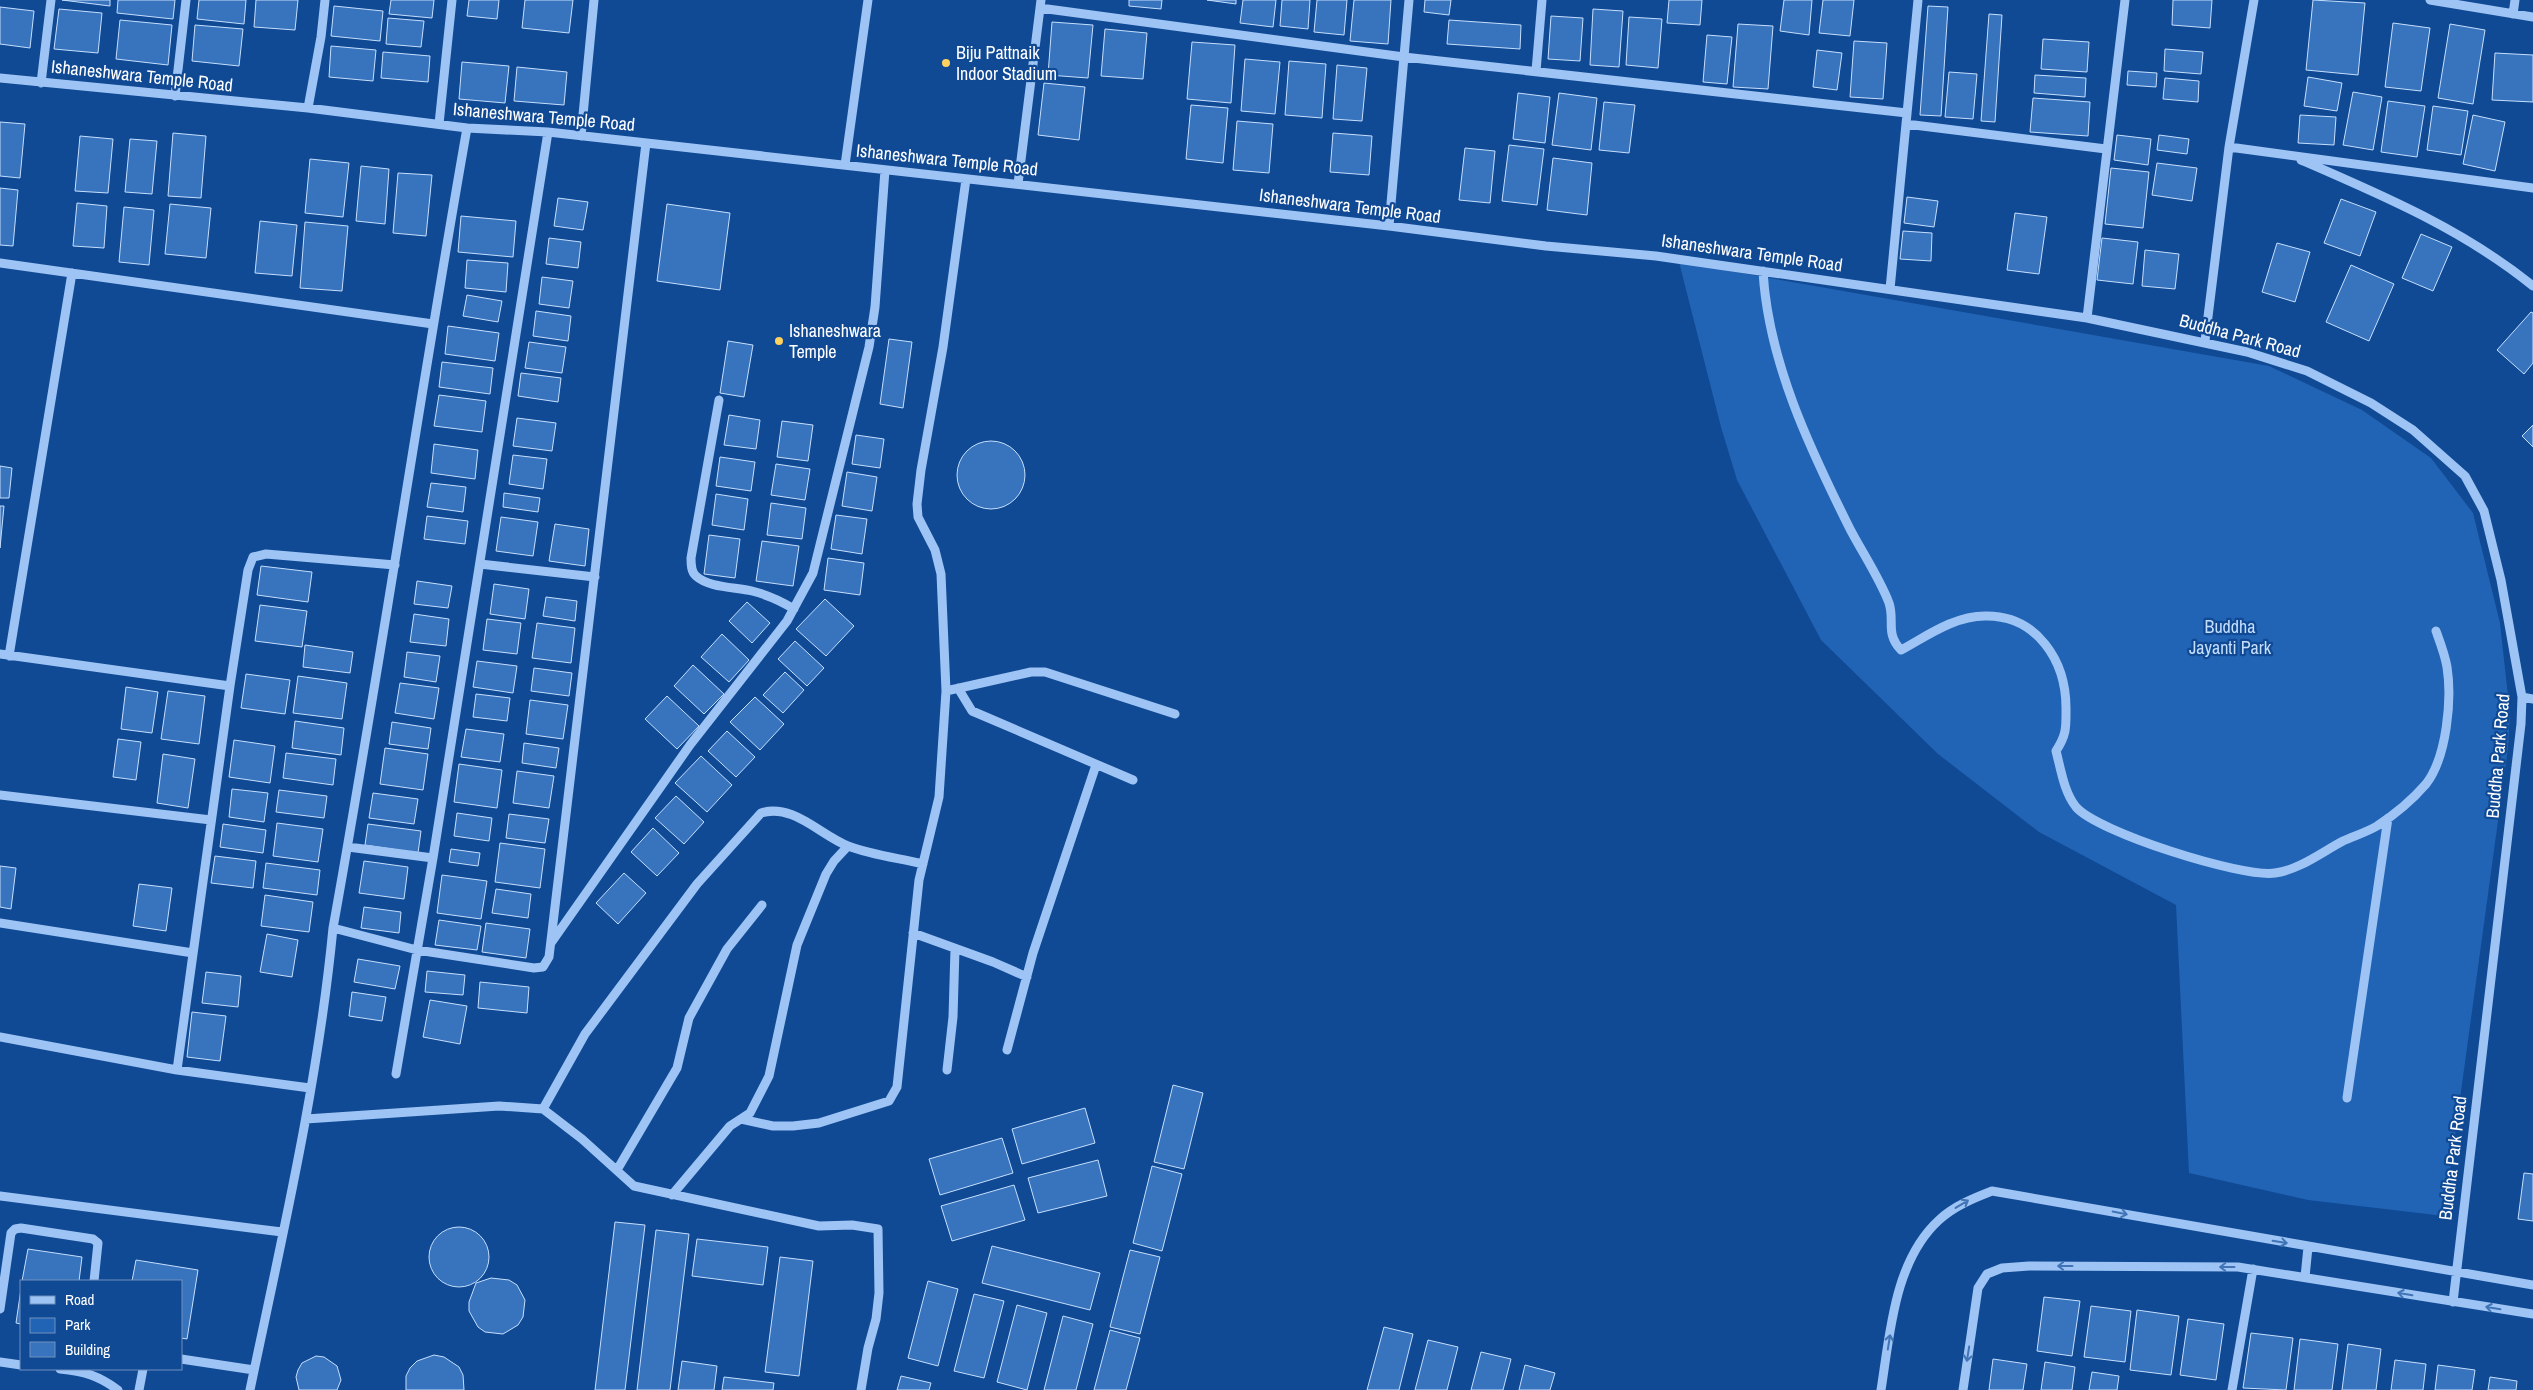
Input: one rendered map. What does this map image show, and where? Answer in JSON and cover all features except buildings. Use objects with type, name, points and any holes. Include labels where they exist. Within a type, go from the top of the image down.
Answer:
[{"type":"street","points":[[41,83],[52,0]]},
{"type":"street","points":[[175,96],[186,0]]},
{"type":"street","points":[[308,108],[326,0]]},
{"type":"street","points":[[439,124],[452,0]]},
{"type":"street","points":[[580,136],[594,0]]},
{"type":"street","points":[[846,165],[868,0]]},
{"type":"street","points":[[1389,226],[1409,0]]},
{"type":"street","points":[[1536,71],[1542,0]]},
{"type":"street","points":[[1890,289],[1918,0]]},
{"type":"street","points":[[2087,318],[2125,0]]},
{"type":"street","points":[[2205,341],[2229,147],[2254,0]]},
{"type":"street","points":[[2430,0],[2533,17]]},
{"type":"street","points":[[2513,14],[2515,0]]},
{"type":"street","points":[[1018,184],[1040,4],[1404,57],[1907,113]]},
{"type":"street","name":"Ishaneshwara Temple Road","points":[[0,78],[308,108],[467,128],[548,132],[1018,184],[1389,226],[1546,246],[1656,256],[1890,289]]},
{"type":"street","points":[[1906,124],[2106,149]]},
{"type":"street","points":[[250,1390],[306,1119],[328,981],[333,928],[395,565],[432,324],[467,128]]},
{"type":"street","points":[[396,1074],[433,858],[548,132]]},
{"type":"street","points":[[333,928],[417,950],[534,968],[543,967],[548,957],[646,143]]},
{"type":"street","points":[[2229,147],[2533,188]]},
{"type":"street","points":[[2290,154],[2393,199],[2454,232],[2514,271],[2533,286]]},
{"type":"street","points":[[550,945],[690,745],[794,609],[813,573],[869,347],[875,307],[885,170]]},
{"type":"street","points":[[741,1119],[773,1126],[820,1123],[889,1101],[895,1095],[913,934],[923,864],[939,797],[946,691],[940,574],[935,550],[918,517],[917,504],[921,470],[943,347],[966,179]]},
{"type":"street","points":[[0,263],[432,324]]},
{"type":"street","points":[[1763,271],[1765,306],[1774,343],[1795,402],[1824,477],[1890,605],[1890,631],[1896,644],[1901,650],[1964,618],[1987,616],[2011,621],[2036,634],[2052,651],[2062,674],[2066,692],[2066,736],[2056,751],[2068,795],[2077,809],[2094,820],[2194,860],[2246,871],[2274,874],[2295,867],[2376,826],[2388,818],[2426,783],[2441,748],[2446,729],[2448,699],[2447,666],[2436,631]]},
{"type":"street","points":[[72,273],[5,655],[230,686]]},
{"type":"street","name":"Buddha Park Road","points":[[1890,289],[2087,318],[2205,341],[2248,352],[2307,371],[2371,403],[2413,430],[2464,476],[2484,510],[2501,580],[2522,697],[2521,724],[2453,1302]]},
{"type":"street","points":[[719,400],[691,558],[692,569],[696,577],[711,583],[759,593],[774,598],[794,609]]},
{"type":"street","points":[[177,1070],[230,686],[248,570],[253,557],[266,554],[395,565]]},
{"type":"street","points":[[480,564],[595,577]]},
{"type":"street","points":[[946,691],[1032,672],[1045,672],[1175,714]]},
{"type":"street","points":[[958,688],[972,711],[1133,780]]},
{"type":"street","points":[[2522,697],[2533,699]]},
{"type":"street","points":[[1007,1050],[1027,977],[1096,765]]},
{"type":"street","points":[[0,795],[211,820]]},
{"type":"street","points":[[544,1109],[585,1034],[697,884],[761,813],[772,810],[786,812],[848,846],[923,864]]},
{"type":"street","points":[[2347,1098],[2388,818]]},
{"type":"street","points":[[672,1194],[730,1126],[750,1112],[769,1076],[797,945],[826,874],[834,861],[848,846]]},
{"type":"street","points":[[348,848],[433,858]]},
{"type":"street","points":[[617,1170],[676,1068],[689,1018],[727,949],[762,905]]},
{"type":"street","points":[[0,923],[193,953]]},
{"type":"street","points":[[913,934],[1027,977]]},
{"type":"street","points":[[947,1070],[953,1017],[956,949]]},
{"type":"street","points":[[0,1037],[177,1070],[310,1088]]},
{"type":"street","points":[[306,1119],[499,1106],[544,1109],[582,1139],[634,1186],[820,1226],[852,1225],[878,1229],[879,1293],[876,1319],[868,1348],[861,1390]]},
{"type":"street","points":[[1881,1390],[1892,1326],[1906,1269],[1918,1246],[1938,1220],[1966,1202],[1992,1191],[2533,1285]]},
{"type":"street","points":[[0,1196],[282,1232]]},
{"type":"street","points":[[0,1309],[11,1233],[14,1229],[21,1228],[93,1239],[98,1243],[94,1280]]},
{"type":"street","points":[[2304,1278],[2308,1247]]},
{"type":"street","points":[[1963,1390],[1978,1288],[1987,1274],[2002,1268],[2029,1266],[2238,1267],[2533,1314]]},
{"type":"street","points":[[2232,1390],[2252,1269]]},
{"type":"street","points":[[182,1359],[254,1370]]},
{"type":"street","points":[[0,1362],[20,1364]]},
{"type":"street","points":[[83,1370],[102,1378],[118,1390]]},
{"type":"street","points":[[139,1390],[143,1370]]},
{"type":"green space","name":"Buddha Jayanti Park","points":[[1679,262],[2269,366],[2362,410],[2431,458],[2473,513],[2500,623],[2510,714],[2508,748],[2444,1216],[2308,1200],[2189,1173],[2176,905],[2039,832],[1938,754],[1821,640],[1737,480],[1721,427]]},
{"type":"place","name":"Biju Pattnaik Indoor Stadium","points":[[946,63]]},
{"type":"place","name":"Ishaneshwara Temple","points":[[779,341]]}]
